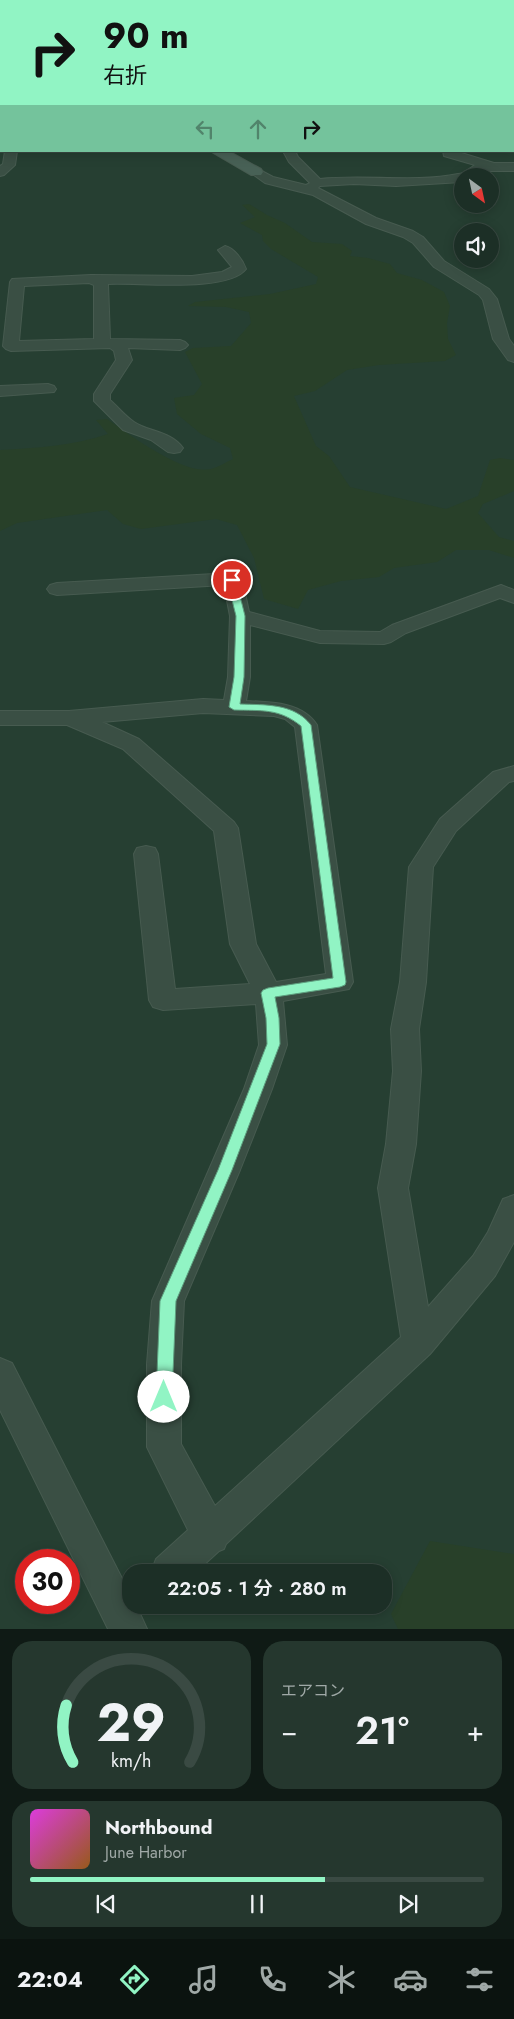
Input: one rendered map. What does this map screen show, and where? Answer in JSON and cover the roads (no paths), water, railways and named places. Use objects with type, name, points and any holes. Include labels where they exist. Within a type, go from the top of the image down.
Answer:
[{"type":"street","points":[[0,172],[9,165],[10,152]]},
{"type":"street","points":[[218,152],[269,180],[313,187],[354,180],[396,182],[454,178]]},
{"type":"street","points":[[290,152],[313,187],[371,221],[408,234],[418,240],[431,257],[443,268],[484,292],[490,299],[501,339],[514,357]]},
{"type":"street","points":[[447,152],[490,166]]},
{"type":"street","points":[[447,152],[465,168]]},
{"type":"street","points":[[478,168],[512,164]]},
{"type":"street","points":[[0,282],[90,279],[194,280],[225,276],[239,270],[238,265],[225,250]]},
{"type":"street","points":[[98,280],[101,283],[108,343]]},
{"type":"street","points":[[17,282],[11,346],[108,343],[180,345]]},
{"type":"street","points":[[108,343],[121,349],[124,360],[102,394],[102,402],[129,426],[158,436],[174,448]]},
{"type":"street","points":[[0,391],[48,389]]},
{"type":"street","points":[[57,589],[232,580],[240,616],[239,677],[234,707]]},
{"type":"street","points":[[240,616],[320,637],[384,638],[399,629],[501,591],[514,597]]},
{"type":"street","points":[[0,718],[69,718],[203,706],[275,709],[293,714],[306,725],[340,982],[268,993],[163,1000],[146,854]]},
{"type":"street","points":[[69,718],[90,724],[132,744],[226,828],[243,944],[268,993],[272,1018],[273,1044],[225,1170],[168,1301],[164,1364],[164,1446],[212,1536]]},
{"type":"street","points":[[418,1343],[393,1188],[401,1144],[407,1070],[405,1029],[412,982],[421,867],[448,825],[501,777],[514,773]]},
{"type":"street","points":[[179,1564],[212,1536],[418,1343],[484,1266],[506,1246],[514,1208]]},
{"type":"street","points":[[0,1374],[121,1620]]}]
